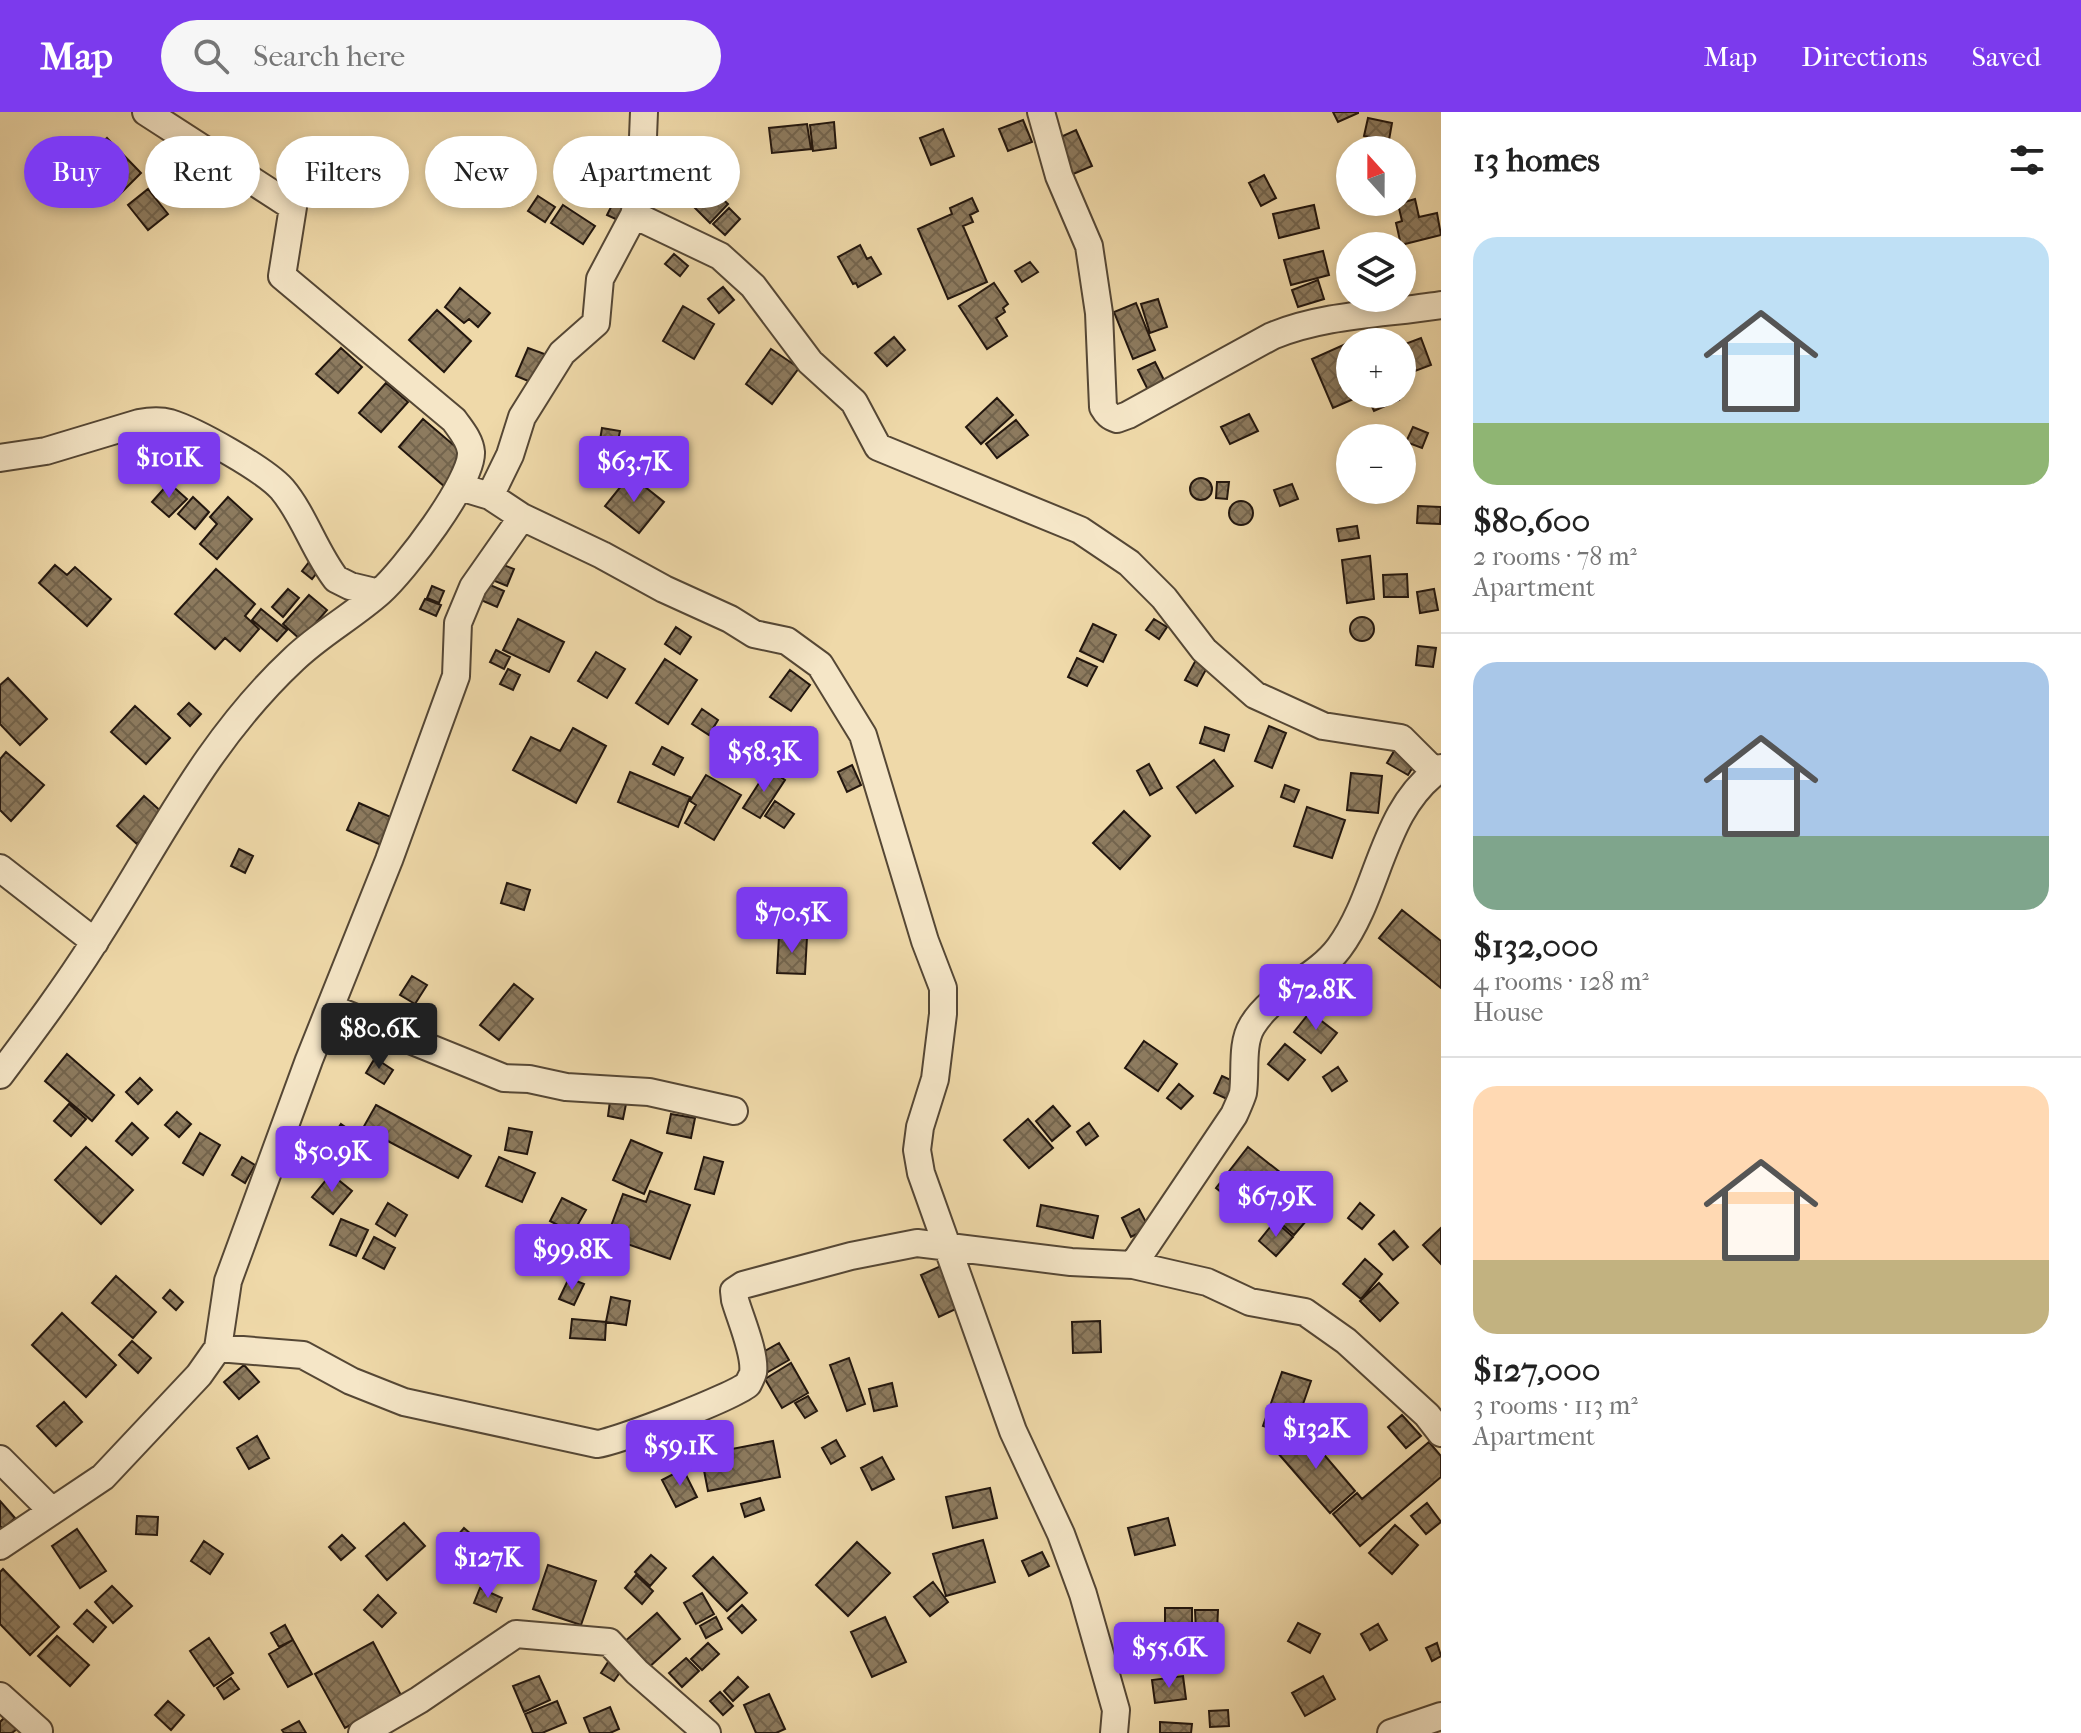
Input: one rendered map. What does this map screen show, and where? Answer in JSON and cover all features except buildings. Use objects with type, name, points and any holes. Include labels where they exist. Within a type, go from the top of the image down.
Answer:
[{"type":"street","points":[[0,1075],[95,942],[179,799],[220,741],[294,659],[379,593],[401,571],[460,487],[470,464],[468,439],[454,420],[282,276],[293,207],[146,112]]},
{"type":"street","points":[[490,496],[510,455],[522,417],[562,353],[596,323],[600,279],[634,215],[641,187],[644,112]]},
{"type":"street","points":[[1041,112],[1059,176],[1089,246],[1099,313],[1103,407],[1112,418],[1128,415],[1292,328],[1313,322],[1441,305]]},
{"type":"street","points":[[634,215],[720,256],[753,286],[810,362],[854,402],[878,447],[1080,530],[1129,563],[1164,598],[1204,650],[1255,695],[1323,726],[1401,738],[1438,770],[1414,792],[1400,814],[1363,906],[1339,948],[1316,972],[1273,1001],[1250,1029],[1243,1094],[1234,1115],[1133,1265]]},
{"type":"street","points":[[0,458],[46,451],[139,423],[155,421],[171,424],[239,459],[275,483],[283,491],[336,579],[379,593]]},
{"type":"street","points":[[460,487],[490,496],[522,517],[730,619],[754,634],[787,641],[820,665],[863,735],[925,941],[943,988],[939,1058],[917,1150],[935,1215],[949,1246],[1013,1431],[1061,1534],[1083,1594],[1116,1710],[1114,1733]]},
{"type":"street","points":[[0,1546],[103,1477],[199,1375],[218,1348],[228,1281],[456,676],[458,623],[473,587],[522,517]]},
{"type":"street","points":[[0,868],[95,942]]},
{"type":"street","points":[[331,1008],[504,1078],[529,1079],[566,1087],[649,1092],[734,1111]]},
{"type":"street","points":[[218,1348],[303,1355],[351,1381],[404,1402],[597,1444],[614,1442],[729,1395],[747,1384],[753,1374],[752,1360],[734,1291],[743,1285],[880,1249],[917,1243],[1060,1261],[1133,1265],[1207,1282],[1250,1302],[1305,1312],[1346,1341],[1427,1415],[1441,1433]]},
{"type":"street","points":[[0,1459],[51,1510]]},
{"type":"street","points":[[362,1733],[419,1700],[516,1634],[609,1642],[637,1672],[707,1733]]},
{"type":"street","points":[[0,1696],[39,1732]]},
{"type":"street","points":[[1391,1733],[1441,1716]]}]
